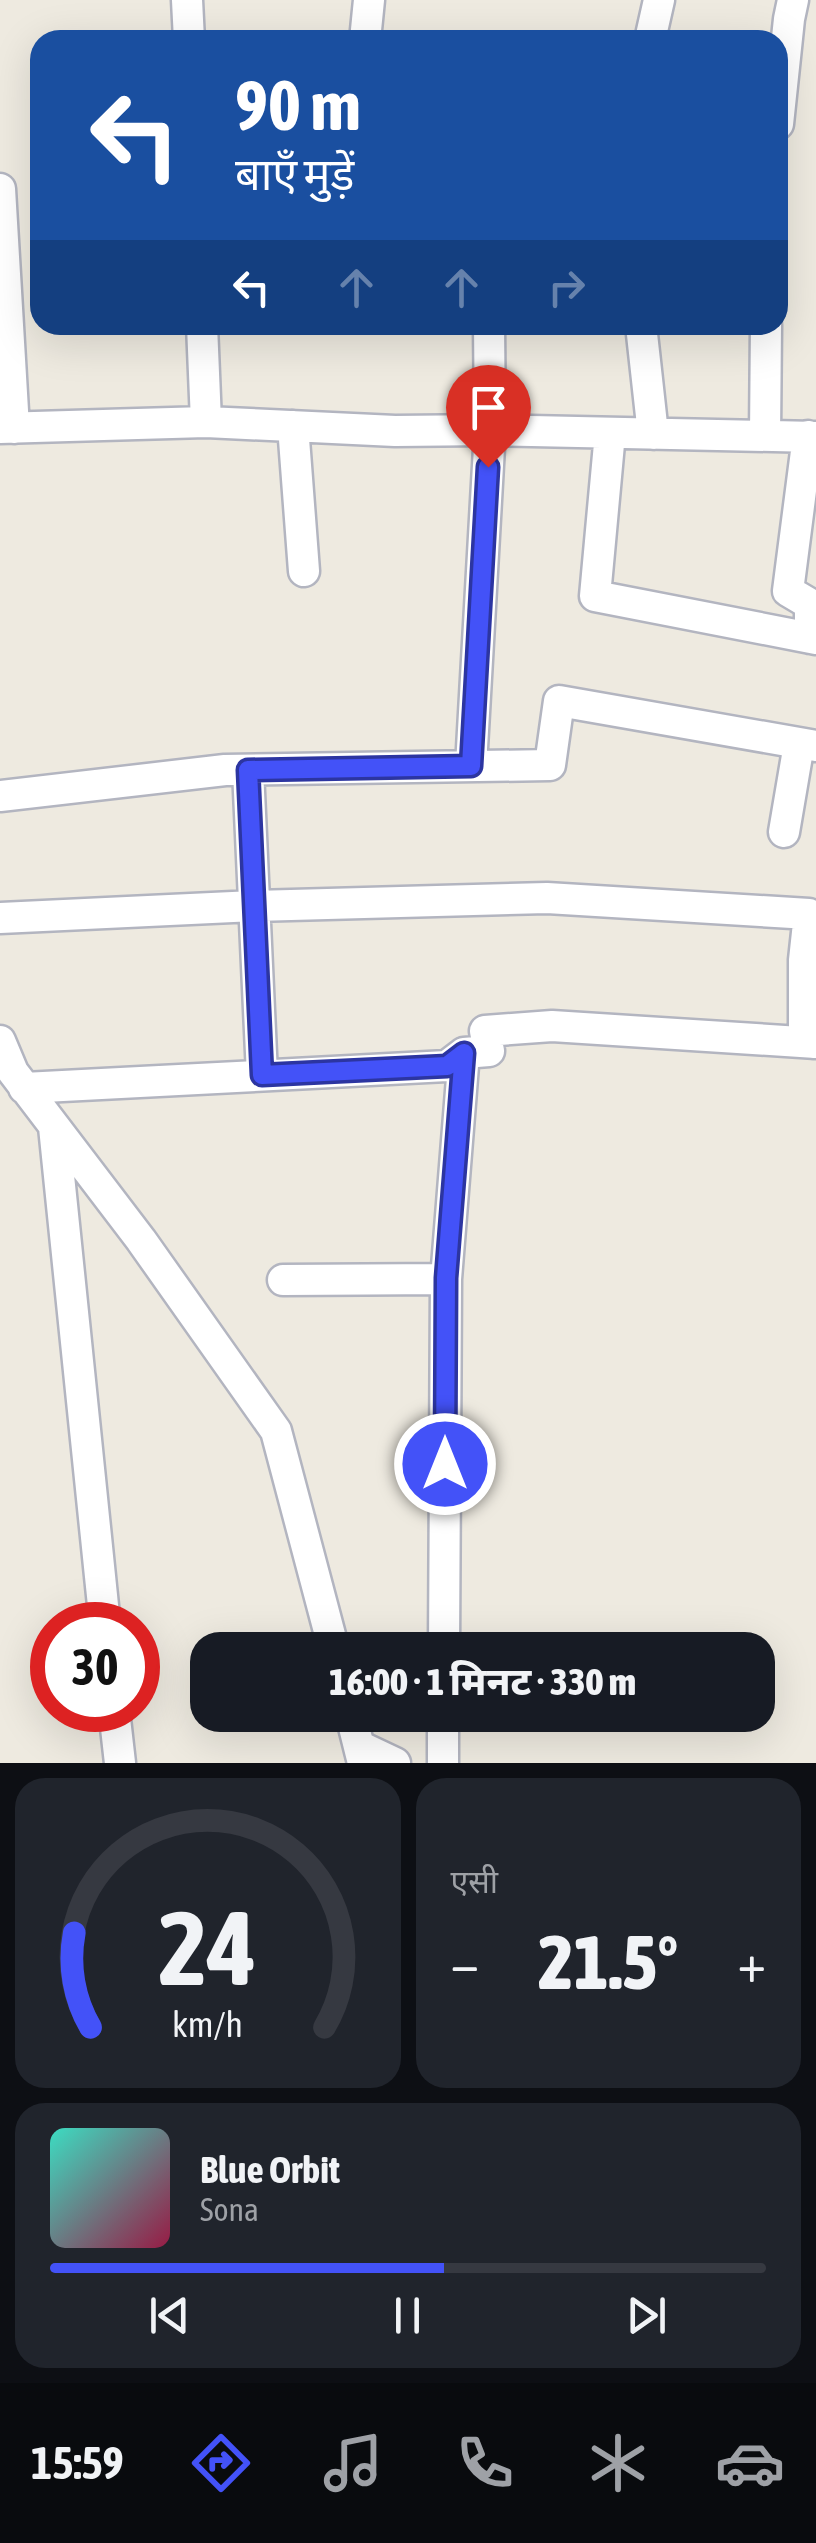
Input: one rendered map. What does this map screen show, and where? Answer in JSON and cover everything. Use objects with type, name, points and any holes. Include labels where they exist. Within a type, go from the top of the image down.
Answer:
[{"type":"street","points":[[188,0],[189,30]]},
{"type":"street","points":[[367,30],[369,0]]},
{"type":"street","points":[[652,30],[660,0]]},
{"type":"street","points":[[788,41],[793,0]]},
{"type":"street","points":[[0,188],[7,428],[206,422],[396,431],[812,436],[788,591],[810,604],[813,638],[595,596],[610,434]]},
{"type":"street","points":[[202,335],[206,422]]},
{"type":"street","points":[[471,766],[490,430],[489,335]]},
{"type":"street","points":[[642,335],[653,434]]},
{"type":"street","points":[[765,435],[766,335]]},
{"type":"street","points":[[292,426],[304,571]]},
{"type":"street","points":[[0,796],[225,770],[550,765],[559,701],[807,745],[784,832]]},
{"type":"street","points":[[248,770],[262,1075]]},
{"type":"street","points":[[0,918],[548,898],[809,914],[804,1026],[815,1043]]},
{"type":"street","points":[[12,1078],[262,1075],[447,1066],[464,1053],[489,1051],[484,1031],[552,1026],[815,1043]]},
{"type":"street","points":[[0,1040],[12,1078],[141,1240],[276,1431],[329,1632]]},
{"type":"street","points":[[444,1632],[446,1278],[464,1053]]},
{"type":"street","points":[[54,1128],[104,1602]]},
{"type":"street","points":[[283,1280],[446,1278]]},
{"type":"street","points":[[116,1732],[120,1763]]},
{"type":"street","points":[[443,1732],[443,1763]]},
{"type":"street","points":[[361,1754],[395,1763]]},
{"type":"route","points":[[445,1464],[446,1278],[464,1053],[447,1066],[262,1075],[248,770],[471,766],[488,467]]}]
